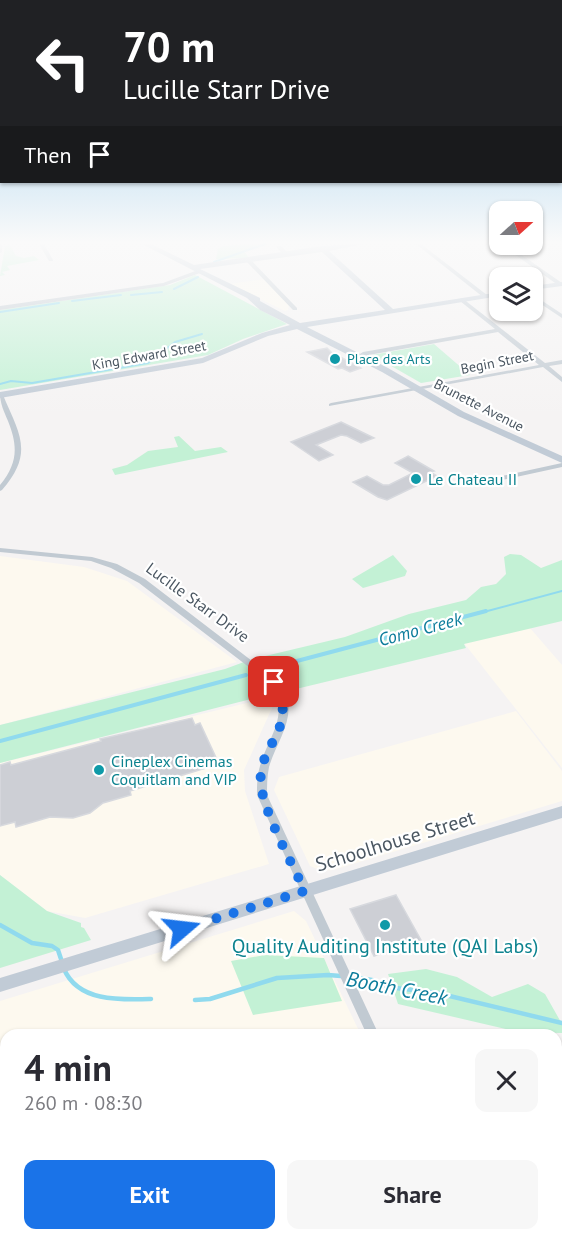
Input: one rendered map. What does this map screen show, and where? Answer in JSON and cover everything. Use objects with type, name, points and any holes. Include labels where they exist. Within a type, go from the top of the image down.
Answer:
[{"type":"main road","name":"Brunette Avenue","points":[[256,302],[263,308],[363,354],[385,370]]},
{"type":"main road","points":[[381,302],[392,312]]},
{"type":"main road","name":"King Edward Street","points":[[0,395],[203,360],[264,334],[303,325],[451,302]]},
{"type":"main road","name":"Brunette Avenue","points":[[303,325],[468,418],[562,463]]},
{"type":"main road","name":"Schoolhouse Street","points":[[0,985],[562,812]]},
{"type":"street","points":[[0,308],[42,302]]},
{"type":"street","points":[[288,302],[295,309]]},
{"type":"street","points":[[464,302],[562,380]]},
{"type":"street","points":[[543,303],[562,316]]},
{"type":"street","points":[[363,354],[500,330]]},
{"type":"street","name":"Begin Street","points":[[331,405],[562,362]]},
{"type":"street","points":[[0,395],[21,447],[17,465],[0,489]]},
{"type":"street","points":[[475,484],[562,463]]},
{"type":"street","name":"Lucille Starr Drive","points":[[0,550],[92,559],[114,566],[142,581],[174,604],[274,682],[284,700],[283,719],[264,764],[260,784],[266,808],[370,1029]]},
{"type":"shaded area","points":[[266,302],[286,302],[289,305],[288,310],[285,311]]},
{"type":"shaded area","points":[[0,556],[84,567],[127,581],[237,662],[0,725]]},
{"type":"shaded area","points":[[530,628],[562,665],[562,768],[464,643]]},
{"type":"shaded area","points":[[271,697],[272,708],[244,770],[245,791],[269,864],[85,918],[47,911],[0,875],[0,763]]},
{"type":"shaded area","points":[[516,711],[562,771],[562,801],[333,870],[322,871],[310,866],[274,790],[279,777]]},
{"type":"shaded area","points":[[294,911],[306,921],[358,1029],[0,1029],[0,1001]]},
{"type":"green space","points":[[55,302],[245,302],[287,324],[243,339],[208,355],[0,390],[0,310]]},
{"type":"green space","points":[[434,344],[470,375],[421,383],[372,355]]},
{"type":"green space","points":[[179,436],[195,451],[221,447],[228,452],[115,475],[112,469],[127,465],[148,451],[178,447],[174,437]]},
{"type":"green space","points":[[510,554],[521,555],[541,568],[562,560],[562,621],[464,644],[466,648],[296,689],[290,688],[279,672],[261,657],[345,637],[409,614],[466,600],[481,587],[496,584],[506,574],[504,557]]},
{"type":"green space","points":[[393,555],[407,571],[405,576],[363,588],[352,579]]},
{"type":"green space","points":[[244,662],[263,677],[271,694],[0,763],[0,725],[225,669]]},
{"type":"green space","points":[[0,875],[47,911],[81,923],[81,927],[91,940],[0,968]]},
{"type":"green space","points":[[265,955],[324,958],[342,1001],[253,1015],[231,961]]},
{"type":"green space","points":[[426,969],[457,977],[492,997],[528,984],[545,994],[562,1024],[562,1029],[506,1029],[398,1004],[388,974]]},
{"type":"building","name":"Place des Arts","points":[[327,348],[335,356],[361,368],[350,372],[342,368],[338,369],[307,352]]},
{"type":"building","points":[[341,422],[374,438],[361,443],[341,435],[316,445],[333,455],[319,461],[291,442]]},
{"type":"building","name":"Le Chateau II","points":[[408,456],[434,471],[430,472],[437,476],[387,500],[353,482],[367,476],[383,485],[389,485],[413,473],[395,463]]},
{"type":"building","name":"Cineplex Cinemas Coquitlam and VIP","points":[[192,718],[195,725],[200,723],[219,764],[130,791],[131,795],[103,803],[90,813],[73,818],[50,817],[16,827],[15,822],[0,826],[0,765],[10,762],[11,765],[101,741],[100,739]]},
{"type":"building","name":"Quality Auditing Institute (QAI Labs)","points":[[396,895],[421,940],[374,956],[350,909]]},
{"type":"waterway","points":[[0,312],[59,303]]},
{"type":"waterway","points":[[0,384],[11,381],[32,383],[148,363],[175,342],[202,334]]},
{"type":"waterway","name":"Como Creek","points":[[480,613],[562,591]]},
{"type":"waterway","name":"Como Creek","points":[[278,666],[486,611]]},
{"type":"waterway","name":"Como Creek","points":[[0,741],[246,675]]},
{"type":"waterway","name":"Booth Creek","points":[[0,925],[32,943],[52,946],[58,950],[62,962]]},
{"type":"waterway","name":"Booth Creek","points":[[64,969],[70,980],[79,988],[101,997],[151,999]]},
{"type":"waterway","name":"Booth Creek","points":[[195,1000],[210,999],[277,978],[328,975],[354,977],[372,980],[388,987],[437,993],[562,1023]]},
{"type":"place","name":"Place des Arts","points":[[335,359]]},
{"type":"place","name":"Le Chateau II","points":[[416,479]]},
{"type":"place","name":"Cineplex Cinemas Coquitlam and VIP","points":[[99,770]]},
{"type":"place","name":"Quality Auditing Institute (QAI Labs)","points":[[385,925]]},
{"type":"route","points":[[182,929],[305,891],[266,808],[260,784],[264,764],[283,719],[284,700],[274,682]]}]
